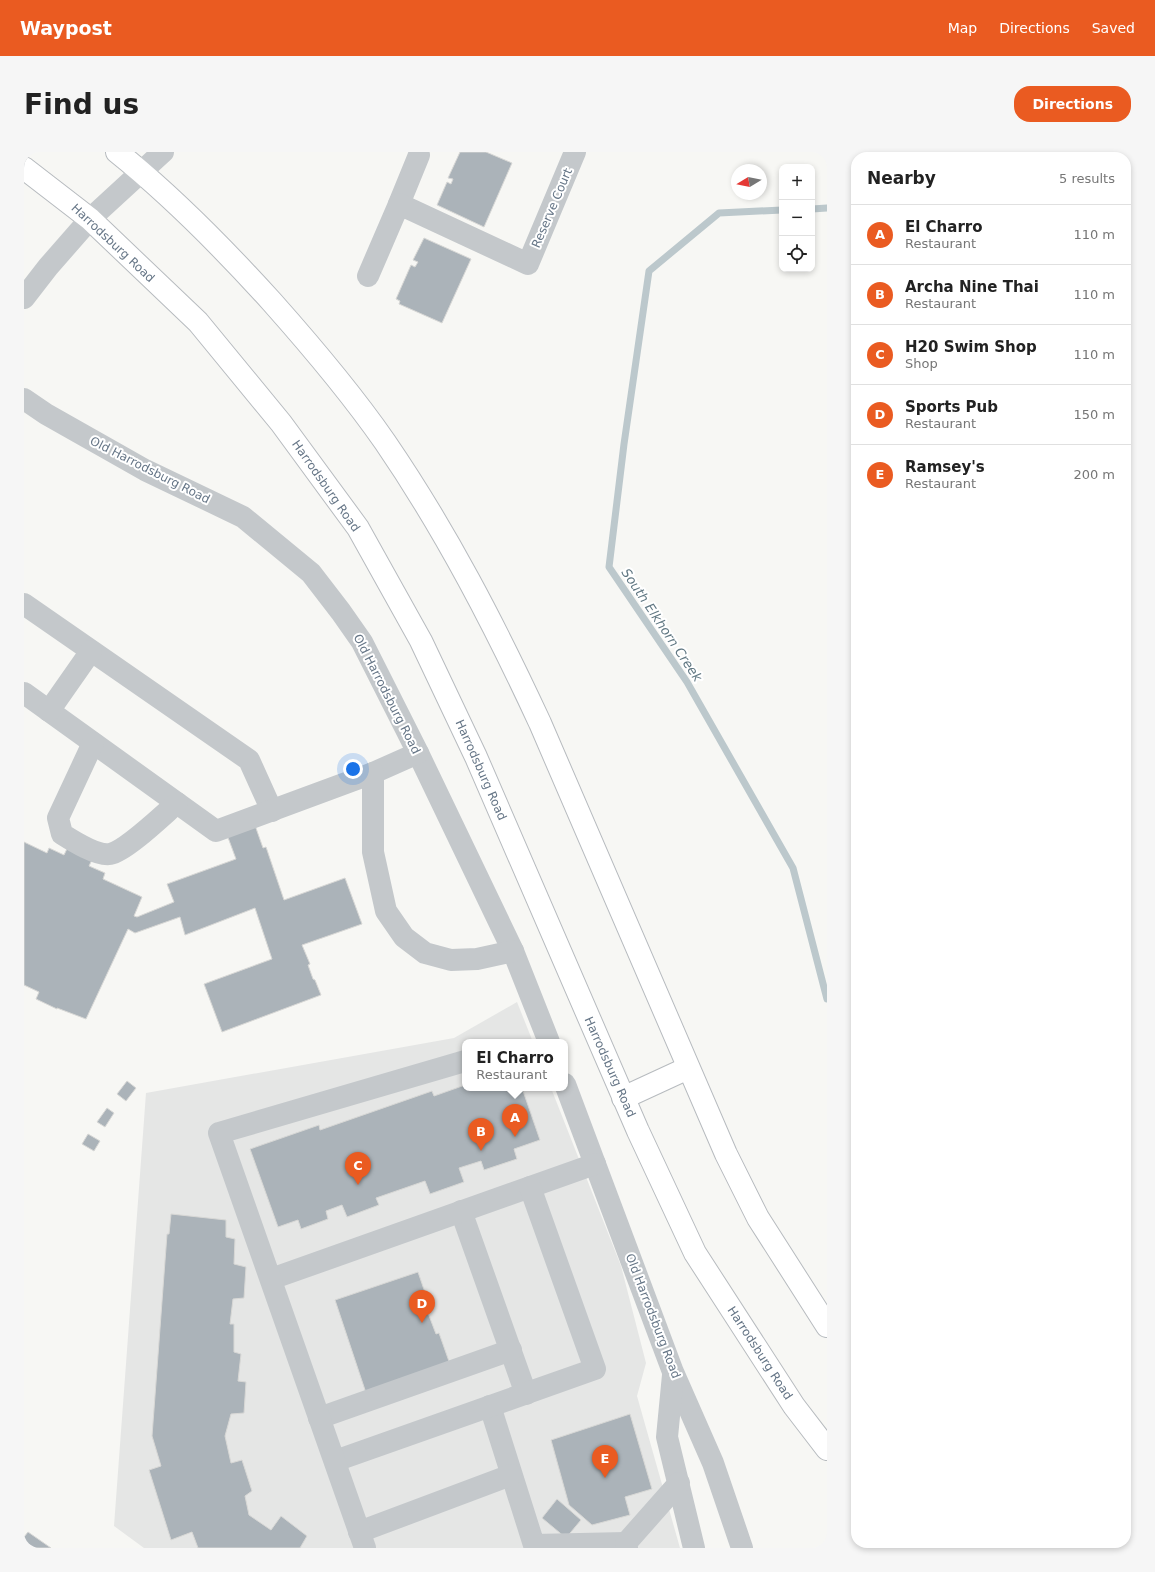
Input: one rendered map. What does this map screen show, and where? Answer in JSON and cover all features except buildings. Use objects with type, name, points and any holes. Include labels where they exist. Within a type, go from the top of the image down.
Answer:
[{"type":"main road","points":[[116,152],[141,172],[204,230],[299,332],[334,373],[385,442],[419,494],[473,588],[510,658],[543,730],[726,1154],[758,1218],[827,1326]]},
{"type":"main road","name":"Harrodsburg Road","points":[[24,168],[90,219],[198,322],[281,423],[358,528],[421,641],[476,757],[623,1098],[695,1253],[794,1406],[827,1449]]},
{"type":"main road","points":[[623,1098],[688,1068]]},
{"type":"street","points":[[24,298],[48,267],[90,219],[164,152]]},
{"type":"street","name":"Reserve Court","points":[[399,204],[528,264],[575,152]]},
{"type":"street","points":[[368,276],[419,155]]},
{"type":"street","name":"Old Harrodsburg Road","points":[[24,399],[46,414],[145,470],[243,517],[311,573],[362,642],[418,753],[513,951],[542,1039]]},
{"type":"street","points":[[24,604],[249,760],[272,811]]},
{"type":"street","points":[[49,711],[91,651]]},
{"type":"street","points":[[24,694],[216,831],[373,773],[418,753]]},
{"type":"street","points":[[93,743],[58,818],[62,834],[90,849],[110,854],[124,848],[177,803]]},
{"type":"street","points":[[373,773],[372,852],[386,910],[404,937],[425,953],[451,960],[477,959],[513,951]]},
{"type":"street","points":[[462,1062],[219,1133],[362,1540],[511,1475]]},
{"type":"street","name":"Old Harrodsburg Road","points":[[568,1091],[673,1372],[713,1463],[742,1548]]},
{"type":"street","points":[[271,1279],[595,1164]]},
{"type":"street","points":[[335,1461],[595,1369],[530,1187]]},
{"type":"street","points":[[462,1211],[526,1394]]},
{"type":"street","points":[[320,1418],[511,1350]]},
{"type":"street","points":[[673,1372],[667,1438],[694,1548]]},
{"type":"street","points":[[490,1406],[511,1475],[529,1546],[627,1546],[679,1483]]},
{"type":"shaded area","points":[[517,1002],[532,1039],[462,1039],[462,1091],[552,1091],[621,1266],[646,1363],[637,1396],[680,1548],[144,1548],[114,1526],[146,1093],[454,1038]]},
{"type":"waterway","name":"South Elkhorn Creek","points":[[815,209],[827,208]]},
{"type":"waterway","name":"South Elkhorn Creek","points":[[779,210],[719,213],[649,271],[624,444],[609,567],[687,682],[793,868],[827,999]]},
{"type":"place","name":"El Charro","points":[[515,1137]]},
{"type":"place","name":"Archa Nine Thai","points":[[481,1151]]},
{"type":"place","name":"H20 Swim Shop","points":[[358,1185]]},
{"type":"place","name":"Sports Pub","points":[[422,1323]]},
{"type":"place","name":"Ramsey's","points":[[605,1478]]}]
